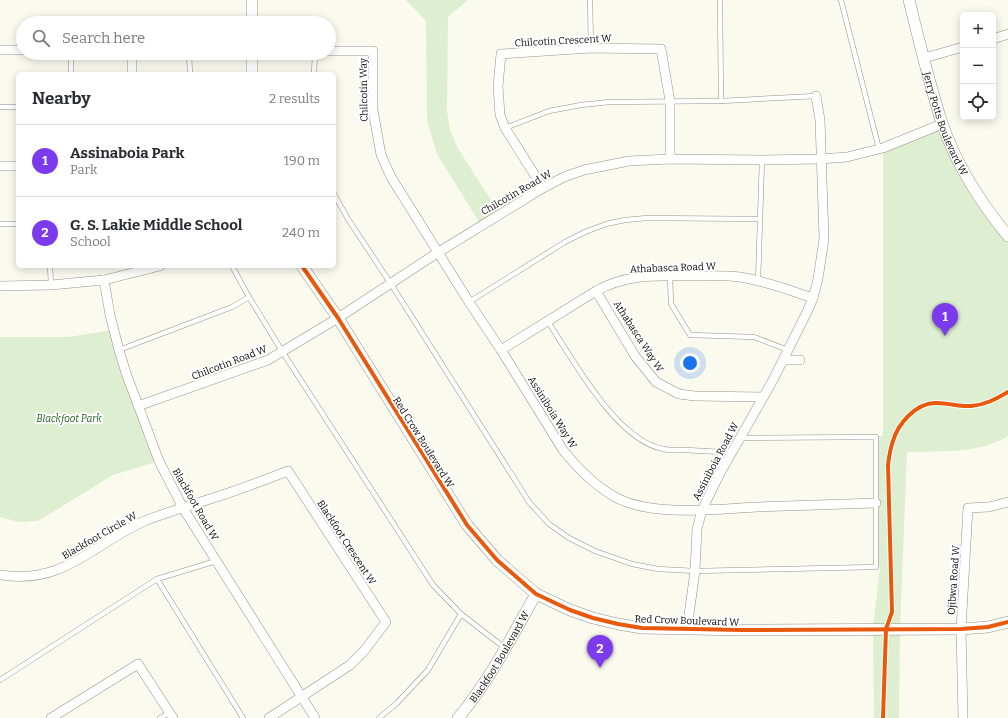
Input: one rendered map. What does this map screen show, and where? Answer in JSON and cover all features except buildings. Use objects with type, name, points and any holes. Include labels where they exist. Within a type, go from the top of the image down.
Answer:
[{"type":"street","points":[[252,0],[252,16]]},
{"type":"street","name":"Jerry Potts Boulevard W","points":[[909,0],[942,124],[952,147],[980,197],[1008,236]]},
{"type":"street","points":[[996,37],[1008,34]]},
{"type":"street","name":"Chilcotin Crescent W","points":[[543,188],[505,128],[500,115],[498,86],[501,54],[590,48],[661,49],[670,101],[670,159]]},
{"type":"street","points":[[924,58],[960,48]]},
{"type":"street","points":[[0,50],[16,50]]},
{"type":"street","name":"Chilcotin Way","points":[[336,51],[374,51],[373,110],[381,155],[394,183],[437,253]]},
{"type":"street","points":[[132,60],[132,72]]},
{"type":"street","points":[[252,60],[252,72]]},
{"type":"street","name":"Assiniboia Road W","points":[[687,629],[695,570],[697,528],[702,510],[710,492],[783,360],[813,298],[818,280],[824,239],[820,159],[820,120],[816,96]]},
{"type":"street","name":"Chilcotin Road W","points":[[138,406],[268,360],[338,318],[437,253],[543,188],[564,177],[584,170],[629,161],[670,159],[820,159],[847,157],[879,149],[942,124]]},
{"type":"street","points":[[0,166],[16,166]]},
{"type":"street","name":"Assiniboia Way W","points":[[437,253],[502,350],[563,450],[588,479],[617,498],[632,504],[652,509],[702,510],[876,503]]},
{"type":"street","points":[[0,286],[51,285],[104,280],[152,268]]},
{"type":"street","name":"Red Crow Boulevard W","points":[[303,268],[338,318],[467,525],[497,560],[536,594],[570,610],[593,618],[642,628],[961,629],[988,627],[1008,622]]},
{"type":"street","name":"Athabasca Road W","points":[[502,350],[547,320],[596,291],[609,284],[636,277],[740,277],[777,286],[813,298]]},
{"type":"street","name":"Blackfoot Road W","points":[[104,280],[110,315],[119,350],[159,461],[184,508],[314,718]]},
{"type":"street","name":"Athabasca Way W","points":[[596,291],[635,356],[656,382],[679,394],[695,396],[763,397]]},
{"type":"street","points":[[783,360],[800,360]]},
{"type":"street","name":"Blackfoot Crescent W","points":[[184,508],[288,471],[386,622],[364,651],[350,665],[302,698]]},
{"type":"street","name":"Ojibwa Road W","points":[[963,718],[961,629],[968,508],[989,507],[1008,502]]},
{"type":"street","name":"Blackfoot Circle W","points":[[0,575],[28,576],[46,574],[60,569],[74,563],[115,536],[131,528],[148,520],[184,508]]},
{"type":"street","name":"Blackfoot Boulevard W","points":[[458,718],[473,701],[536,594]]},
{"type":"street","points":[[51,718],[138,664],[171,715]]},
{"type":"street","points":[[269,718],[302,698]]},
{"type":"lane","points":[[590,0],[590,48]]},
{"type":"lane","points":[[720,0],[721,101]]},
{"type":"lane","points":[[841,0],[879,149]]},
{"type":"lane","points":[[71,72],[72,60]]},
{"type":"lane","points":[[189,60],[190,72]]},
{"type":"lane","points":[[314,72],[315,60]]},
{"type":"lane","points":[[505,128],[549,111],[582,104],[609,102],[721,101],[816,96]]},
{"type":"lane","points":[[0,107],[16,107]]},
{"type":"lane","points":[[758,281],[762,160]]},
{"type":"lane","points":[[336,198],[348,219],[391,284],[528,502],[549,524],[569,538],[595,551],[632,564],[658,569],[695,570],[876,567],[876,437],[740,438]]},
{"type":"lane","points":[[469,302],[564,242],[606,224],[625,220],[647,218],[760,218]]},
{"type":"lane","points":[[0,224],[16,224]]},
{"type":"lane","points":[[50,268],[51,285]]},
{"type":"lane","points":[[233,268],[282,351],[433,585],[461,614],[505,648]]},
{"type":"lane","points":[[670,276],[671,304],[690,335],[754,337],[788,350]]},
{"type":"lane","points":[[119,350],[232,307],[249,297]]},
{"type":"lane","points":[[547,320],[606,408],[623,426],[638,438],[650,445],[664,449],[732,452]]},
{"type":"lane","points":[[0,680],[157,579],[217,561]]},
{"type":"lane","points":[[157,579],[242,718]]},
{"type":"lane","points":[[379,718],[397,704],[428,670],[461,614]]},
{"type":"lane","points":[[160,718],[171,715]]},
{"type":"green space","points":[[406,0],[468,0],[448,17],[447,111],[450,129],[457,147],[500,214],[481,225],[437,154],[427,121],[426,21]]},
{"type":"green space","points":[[942,124],[952,147],[1008,236],[1008,436],[997,442],[972,449],[907,452],[900,629],[899,718],[874,718],[873,629],[880,567],[876,567],[876,437],[883,436],[883,148]]},
{"type":"green space","name":"Blackfoot Park","points":[[114,330],[159,461],[113,475],[38,521],[19,522],[0,517],[0,337],[68,337]]},
{"type":"cycle path","points":[[303,268],[338,318],[467,525],[497,560],[536,594],[570,610],[593,618],[642,628],[742,630],[961,629],[988,627],[1008,622]]},
{"type":"cycle path","points":[[883,718],[886,629],[892,612],[888,465],[890,450],[895,435],[908,416],[920,407],[927,404],[939,403],[971,406],[990,401],[1008,392]]},
{"type":"place","name":"Assinaboia Park","points":[[945,336]]},
{"type":"place","name":"G. S. Lakie Middle School","points":[[600,668]]}]
